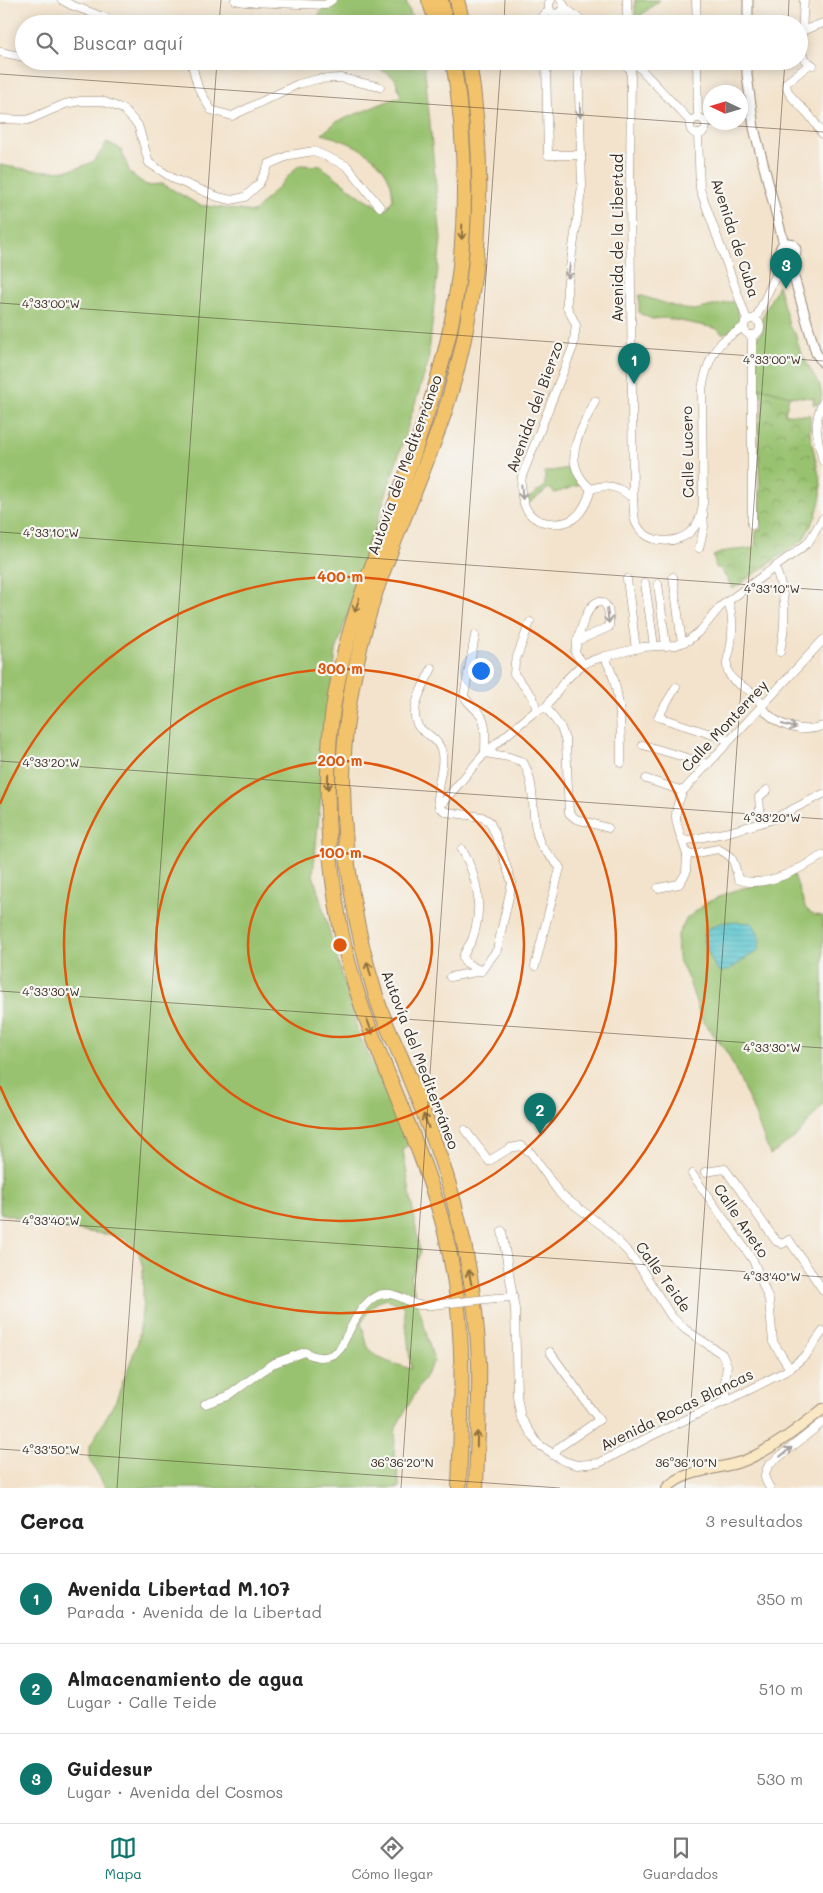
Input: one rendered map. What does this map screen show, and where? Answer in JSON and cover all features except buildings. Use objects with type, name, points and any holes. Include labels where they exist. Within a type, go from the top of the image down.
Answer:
[{"type":"highway","points":[[429,0],[434,15]]},
{"type":"highway","points":[[441,0],[444,15]]},
{"type":"highway","points":[[458,0],[461,15]]},
{"type":"highway","points":[[467,0],[470,15]]},
{"type":"highway","points":[[448,70],[453,100],[463,212]]},
{"type":"highway","name":"Autovía del Mediterráneo","points":[[454,70],[461,124],[463,164],[462,253],[457,289],[443,360],[413,455],[366,576],[352,619],[341,661],[329,743],[327,784],[329,858],[339,924],[362,1006],[420,1154],[435,1198],[455,1277],[463,1360],[459,1488]]},
{"type":"highway","name":"Autovía del Mediterráneo","points":[[470,70],[475,107],[479,174],[479,206],[474,277],[459,360],[445,410],[422,475],[388,559],[365,629],[353,681],[346,733],[343,780],[346,854],[350,890],[358,930],[377,999],[445,1172],[456,1210],[471,1282],[476,1316],[479,1365],[476,1488]]},
{"type":"highway","points":[[474,277],[486,198],[485,136],[477,70]]},
{"type":"main road","points":[[667,1488],[695,1473],[744,1461],[767,1450],[823,1409]]},
{"type":"street","points":[[62,0],[98,15]]},
{"type":"street","points":[[234,0],[325,5],[332,0]]},
{"type":"street","points":[[627,0],[627,15]]},
{"type":"street","points":[[696,0],[697,15]]},
{"type":"street","points":[[748,0],[748,15]]},
{"type":"street","points":[[803,15],[804,0]]},
{"type":"street","points":[[543,15],[549,3],[557,14],[562,5],[575,15]]},
{"type":"street","points":[[808,29],[823,23]]},
{"type":"street","points":[[0,52],[15,55]]},
{"type":"street","points":[[193,70],[198,87],[211,110],[232,116],[298,84],[318,78],[341,78],[380,87]]},
{"type":"street","points":[[546,70],[548,155],[581,155]]},
{"type":"street","name":"Avenida del Bierzo","points":[[578,70],[582,186],[567,288],[567,307],[576,326],[575,337],[522,476],[520,489],[527,512],[533,519],[552,524],[572,519],[587,502],[591,489]]},
{"type":"street","name":"Avenida de la Libertad","points":[[633,499],[630,193],[635,70]]},
{"type":"street","points":[[641,70],[694,120],[702,120],[705,124],[704,131],[698,134],[691,130],[694,120],[697,70]]},
{"type":"street","points":[[747,70],[754,128],[784,244]]},
{"type":"street","points":[[803,70],[791,77],[786,83],[786,88],[796,102],[809,114],[823,135]]},
{"type":"street","points":[[0,119],[28,120],[65,104],[80,101],[102,101],[123,109],[138,125],[148,163],[174,178],[218,197],[231,200],[245,197],[259,184],[269,164],[290,155],[314,151],[347,166],[380,207]]},
{"type":"street","name":"Avenida de Cuba","points":[[698,134],[700,189],[748,322]]},
{"type":"street","points":[[784,244],[779,252],[786,259],[813,341],[822,359],[823,370]]},
{"type":"street","points":[[784,244],[791,244],[795,248],[795,255],[786,259]]},
{"type":"street","name":"Calle Lucero","points":[[633,499],[636,524],[650,537],[666,541],[681,538],[694,528],[699,520],[703,503],[702,389],[704,379],[722,342],[748,322],[786,259]]},
{"type":"street","points":[[748,322],[759,323],[760,328],[752,336],[746,334],[748,322]]},
{"type":"street","points":[[752,336],[752,525]]},
{"type":"street","points":[[595,401],[576,446],[573,462],[581,481],[591,489],[605,485],[612,486],[626,492],[633,499]]},
{"type":"street","points":[[823,402],[816,423],[823,462]]},
{"type":"street","points":[[699,548],[704,527],[703,503]]},
{"type":"street","points":[[439,807],[485,752],[537,712],[546,708],[563,684],[583,664],[604,656],[654,646],[676,645],[689,640],[720,607],[808,543],[823,518]]},
{"type":"street","points":[[774,568],[781,582],[784,600],[784,632],[780,652]]},
{"type":"street","points":[[673,577],[682,643]]},
{"type":"street","points":[[627,579],[636,649]]},
{"type":"street","points":[[645,583],[654,646]]},
{"type":"street","points":[[658,584],[666,646]]},
{"type":"street","points":[[728,601],[731,609],[733,632],[726,664],[735,683],[758,698],[761,706],[782,726],[799,729],[823,726]]},
{"type":"street","points":[[577,641],[609,627],[608,611],[603,602],[593,604],[586,616],[577,641],[575,652],[583,664]]},
{"type":"street","points":[[530,622],[515,662],[514,674],[534,697],[537,712]]},
{"type":"street","points":[[475,636],[464,696],[468,704],[482,718],[485,731],[485,752]]},
{"type":"street","name":"Calle Monterrey","points":[[688,855],[675,819],[676,805],[683,791],[823,640]]},
{"type":"street","points":[[604,656],[615,683],[621,738],[621,762]]},
{"type":"street","points":[[432,668],[415,706],[415,717],[418,727],[437,741],[441,748],[443,756],[436,795],[439,807],[446,812],[482,817],[489,821],[512,883],[497,950],[481,971],[450,977]]},
{"type":"street","points":[[676,687],[658,717],[729,740]]},
{"type":"street","points":[[546,708],[561,728],[566,742],[569,813],[576,819],[608,828]]},
{"type":"street","points":[[643,745],[708,764]]},
{"type":"street","points":[[485,752],[523,762],[529,772],[540,844],[560,868],[535,966]]},
{"type":"street","points":[[646,779],[683,791]]},
{"type":"street","points":[[761,822],[759,797],[767,790]]},
{"type":"street","points":[[683,841],[729,832],[771,820],[823,794]]},
{"type":"street","points":[[462,848],[472,867],[479,903],[478,918],[471,942],[463,958],[464,962],[481,971]]},
{"type":"street","points":[[658,888],[679,884],[686,873],[688,855],[718,849],[731,857],[736,864],[738,879],[751,882],[783,876],[823,856]]},
{"type":"street","name":"Calle Teide","points":[[466,1130],[489,1161],[510,1148],[521,1146],[531,1152],[560,1194],[605,1228],[642,1270],[670,1316],[686,1330],[722,1354],[727,1365],[724,1383],[727,1401]]},
{"type":"street","points":[[705,1172],[725,1169],[776,1241],[782,1244],[788,1240],[823,1290]]},
{"type":"street","name":"Calle Aneto","points":[[692,1174],[753,1260],[770,1300],[773,1342],[790,1368]]},
{"type":"street","name":"Avenida Rocas Blancas","points":[[502,1231],[513,1297],[517,1339],[517,1396],[520,1418],[538,1444],[564,1461],[578,1465],[599,1463],[651,1436],[727,1401],[790,1368],[806,1354],[823,1331]]},
{"type":"street","points":[[205,1404],[228,1396],[255,1375],[281,1360],[305,1352],[312,1356],[326,1357],[335,1354],[340,1349],[366,1303],[376,1296],[388,1293],[396,1295],[416,1306],[513,1297]]},
{"type":"street","points":[[550,1352],[599,1420],[558,1448],[554,1456]]},
{"type":"street","points":[[770,1488],[765,1480],[764,1473],[769,1465],[823,1422]]},
{"type":"green space","points":[[328,0],[405,0],[411,15],[319,15]]},
{"type":"green space","points":[[635,0],[660,0],[641,15],[635,15]]},
{"type":"green space","points":[[381,70],[425,70],[441,239],[428,363],[336,651],[313,874],[359,1035],[410,1142],[403,1150],[420,1253],[411,1278],[434,1361],[396,1427],[394,1454],[400,1488],[106,1488],[89,1459],[89,1448],[116,1400],[138,1342],[143,1303],[143,1268],[139,1253],[128,1241],[114,1235],[62,1229],[0,1213],[0,165],[46,171],[69,170],[93,161],[107,142],[121,149],[130,173],[146,185],[163,184],[199,205],[254,212],[299,165],[321,166],[363,198],[386,210],[393,199],[391,186],[389,179],[378,162],[352,144],[322,134],[336,122],[401,96],[395,78]],"holes":[[[387,1299],[404,1306],[411,1369],[381,1359],[371,1352],[368,1347],[361,1324],[371,1308],[382,1300]]]},
{"type":"green space","points":[[778,285],[790,328],[795,333],[800,351],[820,386],[822,396],[819,404],[813,404],[814,398],[789,396],[758,387],[756,338],[762,330],[761,320]]},
{"type":"green space","points":[[639,295],[683,309],[695,310],[735,301],[740,321],[732,330],[722,334],[715,328],[665,318],[652,319],[639,313]]},
{"type":"green space","points":[[758,387],[789,396],[785,414],[810,415],[810,434],[821,484],[821,496],[816,516],[803,540],[733,589],[720,568],[715,568],[713,556],[755,547],[756,531],[761,529],[758,425],[763,407],[763,399],[758,393]]},
{"type":"green space","points":[[569,468],[579,485],[555,493],[549,488],[527,505],[526,500],[545,486],[545,472]]},
{"type":"green space","points":[[794,875],[806,909],[814,915],[823,916],[823,1104],[798,1135],[770,1155],[752,1107],[728,1054],[701,1018],[689,981],[678,958],[677,936],[687,918],[708,902],[732,891]]},
{"type":"water","points":[[726,922],[752,923],[757,930],[760,942],[756,953],[731,969],[721,972],[716,969],[703,940],[706,932],[711,927]]},
{"type":"place","name":"Guidesur","points":[[786,289]]},
{"type":"place","name":"Avenida Libertad M.107","points":[[634,384]]},
{"type":"place","name":"Almacenamiento de agua","points":[[540,1134]]}]
